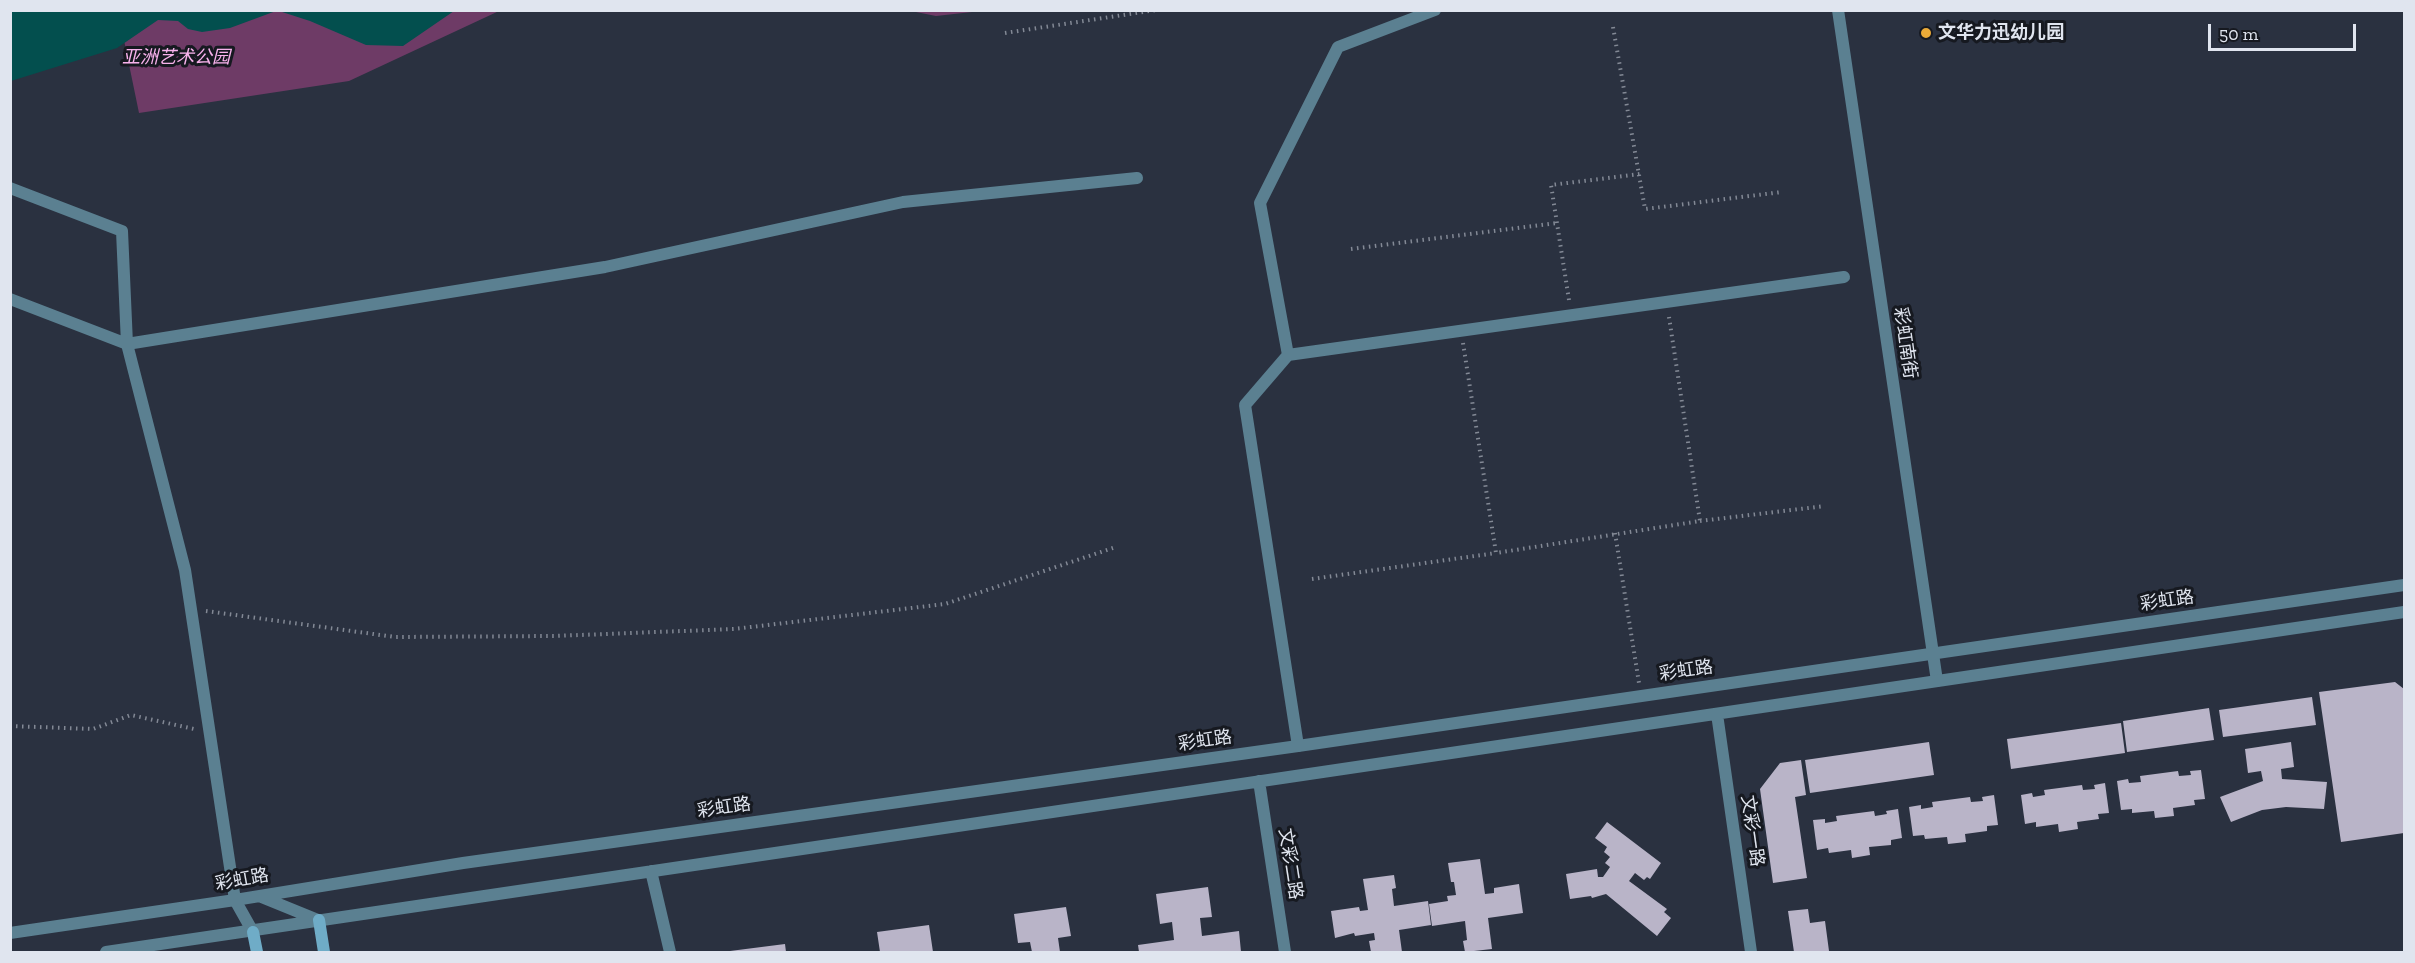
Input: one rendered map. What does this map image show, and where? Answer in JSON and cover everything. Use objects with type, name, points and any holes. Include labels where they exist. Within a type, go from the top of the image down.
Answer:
[{"type":"main road","points":[[319,920],[324,952]]},
{"type":"main road","points":[[253,932],[257,952]]},
{"type":"street","points":[[1288,355],[1260,203],[1338,47],[1435,10]]},
{"type":"street","name":"彩虹南街","points":[[1838,10],[1937,681]]},
{"type":"street","points":[[10,299],[126,344],[604,267],[903,202],[1137,178]]},
{"type":"street","points":[[10,188],[122,231],[126,344],[185,570],[235,900],[253,932]]},
{"type":"street","points":[[1298,746],[1245,405],[1288,355],[1844,277]]},
{"type":"street","name":"彩虹路","points":[[10,933],[463,863],[1298,746],[2404,585]]},
{"type":"street","points":[[106,952],[2404,612]]},
{"type":"street","name":"文彩一路","points":[[1717,714],[1751,952]]},
{"type":"street","name":"文彩二路","points":[[1259,781],[1285,952]]},
{"type":"street","points":[[651,871],[670,952]]},
{"type":"street","points":[[258,896],[319,920]]},
{"type":"path","points":[[1005,33],[1156,10]]},
{"type":"path","points":[[1613,27],[1645,209],[1782,192]]},
{"type":"path","points":[[1571,315],[1551,185],[1640,174]]},
{"type":"path","points":[[1351,249],[1557,223]]},
{"type":"path","points":[[1666,302],[1700,521]]},
{"type":"path","points":[[1461,331],[1496,553]]},
{"type":"path","points":[[1312,579],[1700,521],[1825,507]]},
{"type":"path","points":[[1615,533],[1641,696]]},
{"type":"path","points":[[191,609],[395,637],[554,636],[734,629],[945,604],[1113,548]]},
{"type":"path","points":[[10,726],[93,729],[131,715],[210,732]]},
{"type":"green space","name":"亚洲艺术公园","points":[[118,11],[499,11],[349,81],[139,113]]},
{"type":"green space","points":[[911,11],[981,11],[936,16]]},
{"type":"shaded area","points":[[11,10],[276,11],[230,28],[202,32],[188,29],[178,21],[158,20],[117,48],[11,81]]},
{"type":"shaded area","points":[[279,11],[454,11],[403,46],[366,45],[310,21]]},
{"type":"building","points":[[2395,682],[2404,689],[2404,833],[2341,842],[2319,692]]},
{"type":"building","points":[[2312,697],[2316,725],[2223,737],[2219,710]]},
{"type":"building","points":[[2209,708],[2214,740],[2127,752],[2123,721]]},
{"type":"building","points":[[2121,723],[2125,753],[2011,769],[2007,739]]},
{"type":"building","points":[[1929,742],[1934,775],[1810,793],[1805,760]]},
{"type":"building","points":[[2291,742],[2294,767],[2281,769],[2282,779],[2327,782],[2324,809],[2286,807],[2262,810],[2231,822],[2220,797],[2263,781],[2261,771],[2248,773],[2245,749]]},
{"type":"building","points":[[1801,760],[1806,795],[1795,797],[1807,878],[1773,883],[1760,789],[1780,763]]},
{"type":"building","points":[[2201,770],[2205,799],[2194,800],[2195,805],[2173,808],[2174,816],[2155,818],[2154,811],[2132,813],[2132,809],[2121,810],[2117,781],[2128,779],[2129,783],[2141,782],[2140,776],[2178,771],[2179,776],[2191,775],[2190,771]]},
{"type":"building","points":[[2105,783],[2109,813],[2098,814],[2099,819],[2077,822],[2078,829],[2059,832],[2058,824],[2036,827],[2036,822],[2025,824],[2021,795],[2032,793],[2033,797],[2045,795],[2044,790],[2082,785],[2083,790],[2095,789],[2094,785]]},
{"type":"building","points":[[1994,795],[1998,825],[1987,826],[1987,831],[1965,834],[1966,842],[1948,844],[1947,837],[1925,839],[1924,835],[1913,836],[1909,807],[1921,805],[1921,809],[1933,807],[1932,802],[1970,797],[1971,802],[1983,801],[1982,797]]},
{"type":"building","points":[[1898,809],[1902,838],[1891,840],[1891,845],[1869,847],[1870,855],[1852,858],[1851,850],[1829,853],[1828,848],[1817,850],[1813,820],[1825,819],[1825,823],[1837,821],[1836,816],[1874,811],[1875,816]]},
{"type":"building","points":[[1607,822],[1661,863],[1650,879],[1647,877],[1644,880],[1635,873],[1629,881],[1667,909],[1664,912],[1671,918],[1657,936],[1606,894],[1592,898],[1591,896],[1570,899],[1566,874],[1597,869],[1598,877],[1603,877],[1610,867],[1605,863],[1610,857],[1604,852],[1607,847],[1595,838]]},
{"type":"building","points":[[1480,859],[1485,894],[1494,893],[1494,888],[1519,884],[1523,913],[1488,918],[1492,949],[1465,952],[1463,941],[1467,940],[1465,921],[1432,926],[1429,904],[1448,901],[1447,896],[1456,895],[1448,863]]},
{"type":"building","points":[[1394,875],[1396,888],[1392,889],[1394,906],[1428,901],[1431,925],[1399,930],[1402,952],[1371,952],[1369,941],[1375,940],[1374,933],[1355,936],[1354,933],[1335,938],[1331,911],[1359,907],[1360,911],[1368,910],[1363,879]]},
{"type":"building","points":[[1208,887],[1212,917],[1200,918],[1202,936],[1239,931],[1241,952],[1139,952],[1138,945],[1174,940],[1172,922],[1160,924],[1156,894]]},
{"type":"building","points":[[1066,907],[1071,936],[1058,938],[1060,952],[1032,952],[1030,942],[1018,943],[1014,914]]},
{"type":"building","points":[[1808,909],[1810,923],[1825,921],[1829,951],[1794,952],[1788,911]]},
{"type":"building","points":[[929,925],[933,952],[880,952],[877,932]]},
{"type":"building","points":[[785,944],[786,952],[730,952],[730,951]]},
{"type":"place","name":"文华力迅幼儿园","points":[[1926,33]]}]
